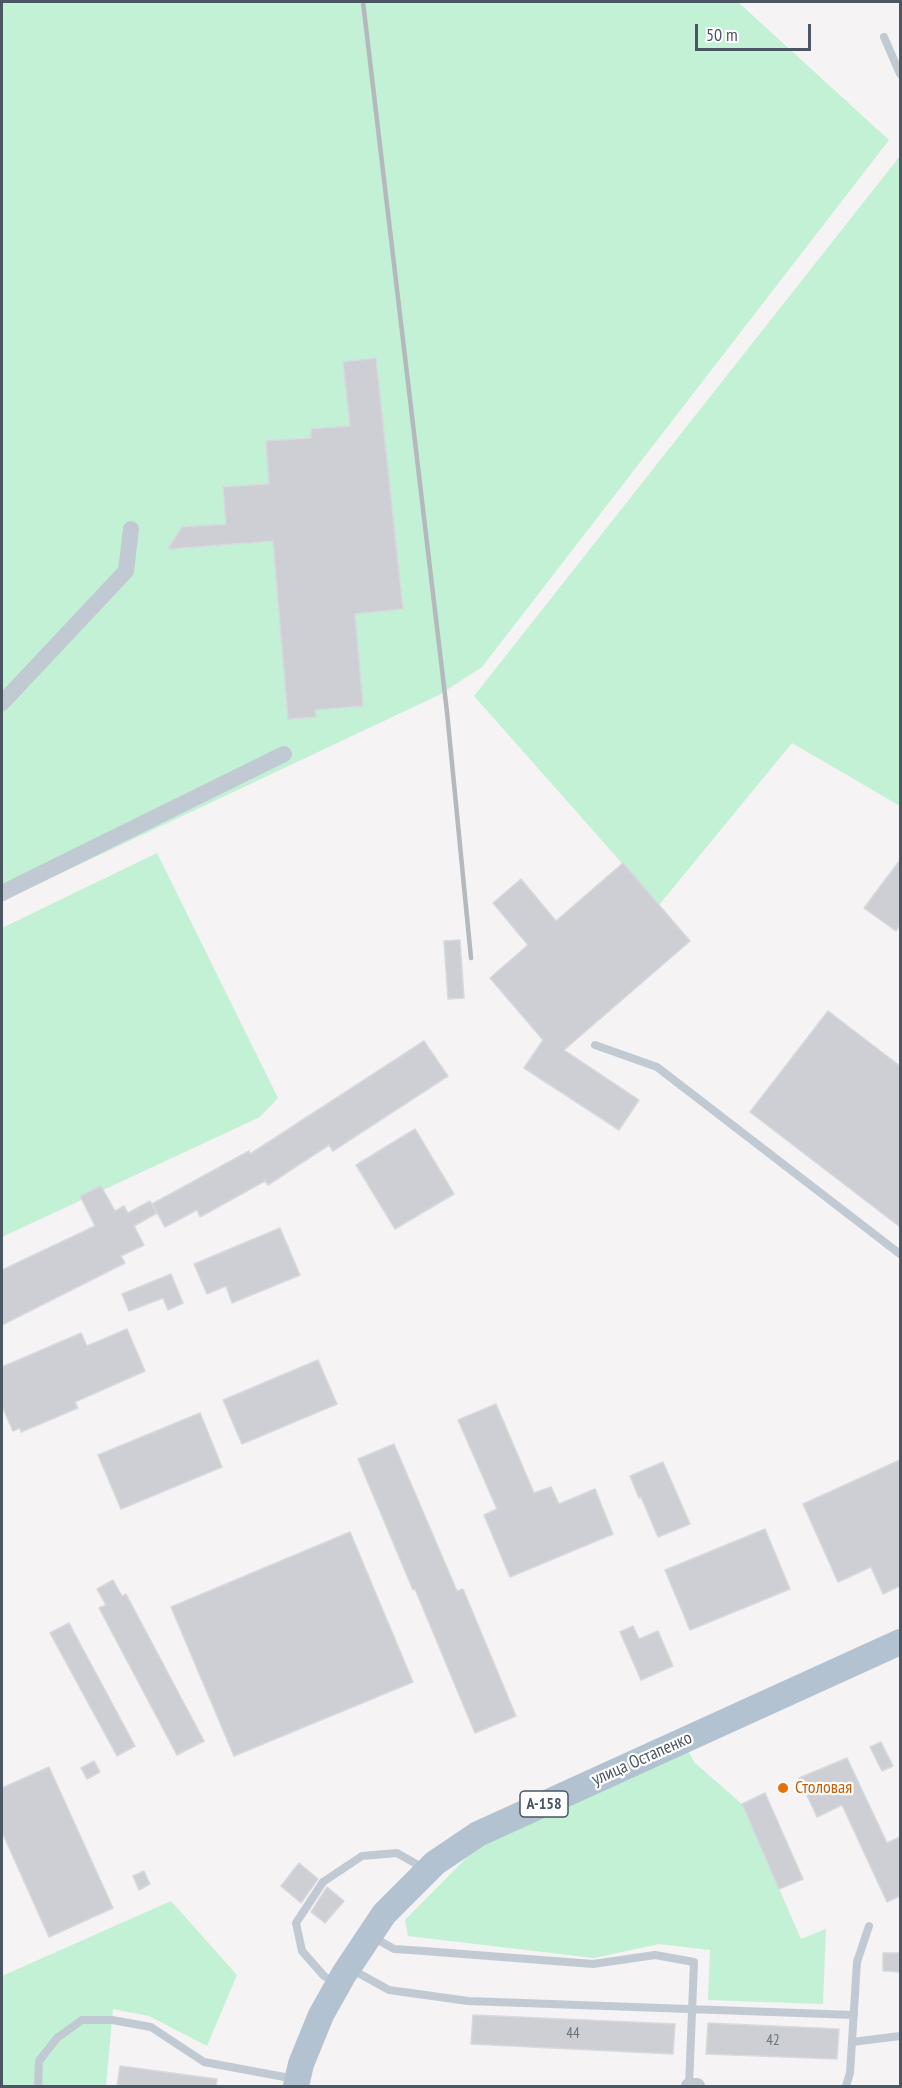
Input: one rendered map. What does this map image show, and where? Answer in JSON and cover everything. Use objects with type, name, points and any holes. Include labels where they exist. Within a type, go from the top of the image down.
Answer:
[{"type":"main road","name":"улица Остапенко","points":[[296,2083],[301,2064],[321,2015],[343,1976],[384,1914],[435,1863],[478,1834],[900,1642]]},
{"type":"street","points":[[2,703],[126,571],[131,529]]},
{"type":"street","points":[[2,893],[284,754]]},
{"type":"street","points":[[689,2086],[697,2086]]},
{"type":"lane","points":[[884,37],[900,74]]},
{"type":"lane","points":[[595,1045],[657,1067],[900,1254]]},
{"type":"lane","points":[[428,1870],[397,1853],[362,1856],[323,1882],[296,1923],[302,1952],[324,1976],[343,1976],[389,1990],[468,2001],[854,2015]]},
{"type":"lane","points":[[846,2086],[850,2073],[857,1962],[869,1926]]},
{"type":"lane","points":[[370,1935],[394,1949],[424,1952],[593,1964],[656,1955],[694,1962],[689,2086]]},
{"type":"lane","points":[[38,2086],[39,2061],[57,2038],[82,2020],[112,2020],[151,2027],[204,2062],[296,2083]]},
{"type":"lane","points":[[852,2042],[900,2036]]},
{"type":"green space","points":[[2,2],[738,2],[889,140],[482,667],[439,695],[2,901]]},
{"type":"green space","points":[[900,156],[900,806],[792,743],[659,905],[474,696]]},
{"type":"green space","points":[[157,853],[278,1098],[260,1117],[2,1237],[2,928]]},
{"type":"green space","points":[[686,1748],[695,1763],[742,1804],[801,1939],[826,1929],[823,2004],[708,2000],[710,1950],[659,1944],[594,1958],[408,1936],[405,1920],[486,1838]]},
{"type":"green space","points":[[171,1901],[237,1975],[207,2046],[149,2016],[113,2009],[106,2086],[2,2086],[2,1976]]},
{"type":"building","points":[[376,358],[403,609],[355,614],[363,706],[315,710],[316,717],[288,719],[273,541],[168,549],[182,527],[226,524],[223,487],[269,484],[266,441],[311,438],[311,429],[350,426],[343,362]]},
{"type":"building","points":[[900,860],[900,925],[896,931],[864,908]]},
{"type":"building","points":[[623,863],[690,941],[564,1050],[639,1100],[619,1130],[524,1068],[543,1040],[490,978],[528,945],[493,903],[521,879],[556,921]]},
{"type":"building","points":[[460,940],[464,998],[448,999],[444,941]]},
{"type":"building","points":[[828,1011],[900,1066],[900,1227],[750,1112]]},
{"type":"building","points":[[424,1041],[448,1076],[333,1151],[329,1145],[268,1185],[265,1181],[200,1217],[197,1210],[165,1227],[152,1204],[249,1151],[250,1154]]},
{"type":"building","points":[[415,1129],[454,1194],[395,1229],[356,1165]]},
{"type":"building","points":[[101,1186],[115,1211],[124,1206],[128,1213],[150,1201],[157,1213],[134,1226],[144,1245],[121,1256],[125,1263],[2,1325],[2,1270],[95,1226],[80,1196]]},
{"type":"building","points":[[280,1228],[300,1275],[232,1303],[226,1286],[207,1294],[194,1264]]},
{"type":"building","points":[[171,1274],[183,1303],[168,1310],[163,1298],[129,1311],[122,1294]]},
{"type":"building","points":[[127,1329],[145,1371],[75,1402],[78,1408],[21,1432],[20,1428],[13,1431],[2,1406],[2,1367],[81,1333],[87,1346]]},
{"type":"building","points":[[318,1360],[337,1404],[242,1444],[223,1400]]},
{"type":"building","points":[[496,1404],[534,1493],[551,1487],[559,1504],[595,1489],[613,1534],[510,1577],[484,1515],[497,1509],[458,1420]]},
{"type":"building","points":[[200,1413],[222,1467],[121,1509],[98,1455]]},
{"type":"building","points":[[394,1444],[457,1591],[463,1589],[516,1716],[475,1733],[358,1459]]},
{"type":"building","points":[[900,1460],[900,1586],[883,1594],[871,1567],[838,1582],[803,1504]]},
{"type":"building","points":[[663,1462],[690,1524],[658,1537],[630,1476]]},
{"type":"building","points":[[765,1529],[790,1589],[690,1630],[665,1570]]},
{"type":"building","points":[[350,1532],[413,1682],[234,1756],[171,1607]]},
{"type":"building","points":[[113,1580],[122,1596],[126,1594],[204,1741],[177,1755],[99,1608],[106,1605],[97,1589]]},
{"type":"building","points":[[69,1623],[135,1746],[117,1756],[50,1633]]},
{"type":"building","points":[[633,1626],[639,1639],[658,1631],[673,1666],[641,1680],[620,1632]]},
{"type":"building","points":[[881,1742],[893,1766],[882,1771],[870,1747]]},
{"type":"building","points":[[847,1758],[887,1843],[900,1837],[900,1896],[887,1902],[842,1805],[817,1817],[799,1778]]},
{"type":"building","points":[[94,1761],[100,1772],[87,1779],[81,1768]]},
{"type":"building","points":[[49,1767],[113,1908],[49,1937],[2,1832],[2,1788]]},
{"type":"building","points":[[765,1793],[803,1879],[779,1889],[742,1804]]},
{"type":"building","points":[[299,1863],[318,1879],[301,1903],[281,1886]]},
{"type":"building","points":[[144,1871],[150,1884],[139,1890],[133,1876]]},
{"type":"building","points":[[327,1887],[344,1901],[325,1923],[311,1912]]},
{"type":"building","points":[[883,1953],[900,1953],[900,1972],[883,1971]]},
{"type":"building","points":[[473,2015],[675,2024],[673,2054],[471,2044]]},
{"type":"building","points":[[708,2023],[839,2029],[837,2059],[706,2054]]},
{"type":"building","points":[[120,2066],[217,2079],[216,2086],[117,2086]]},
{"type":"railway","points":[[363,2],[447,712],[471,958]]},
{"type":"place","name":"Столовая","points":[[783,1788]]}]
